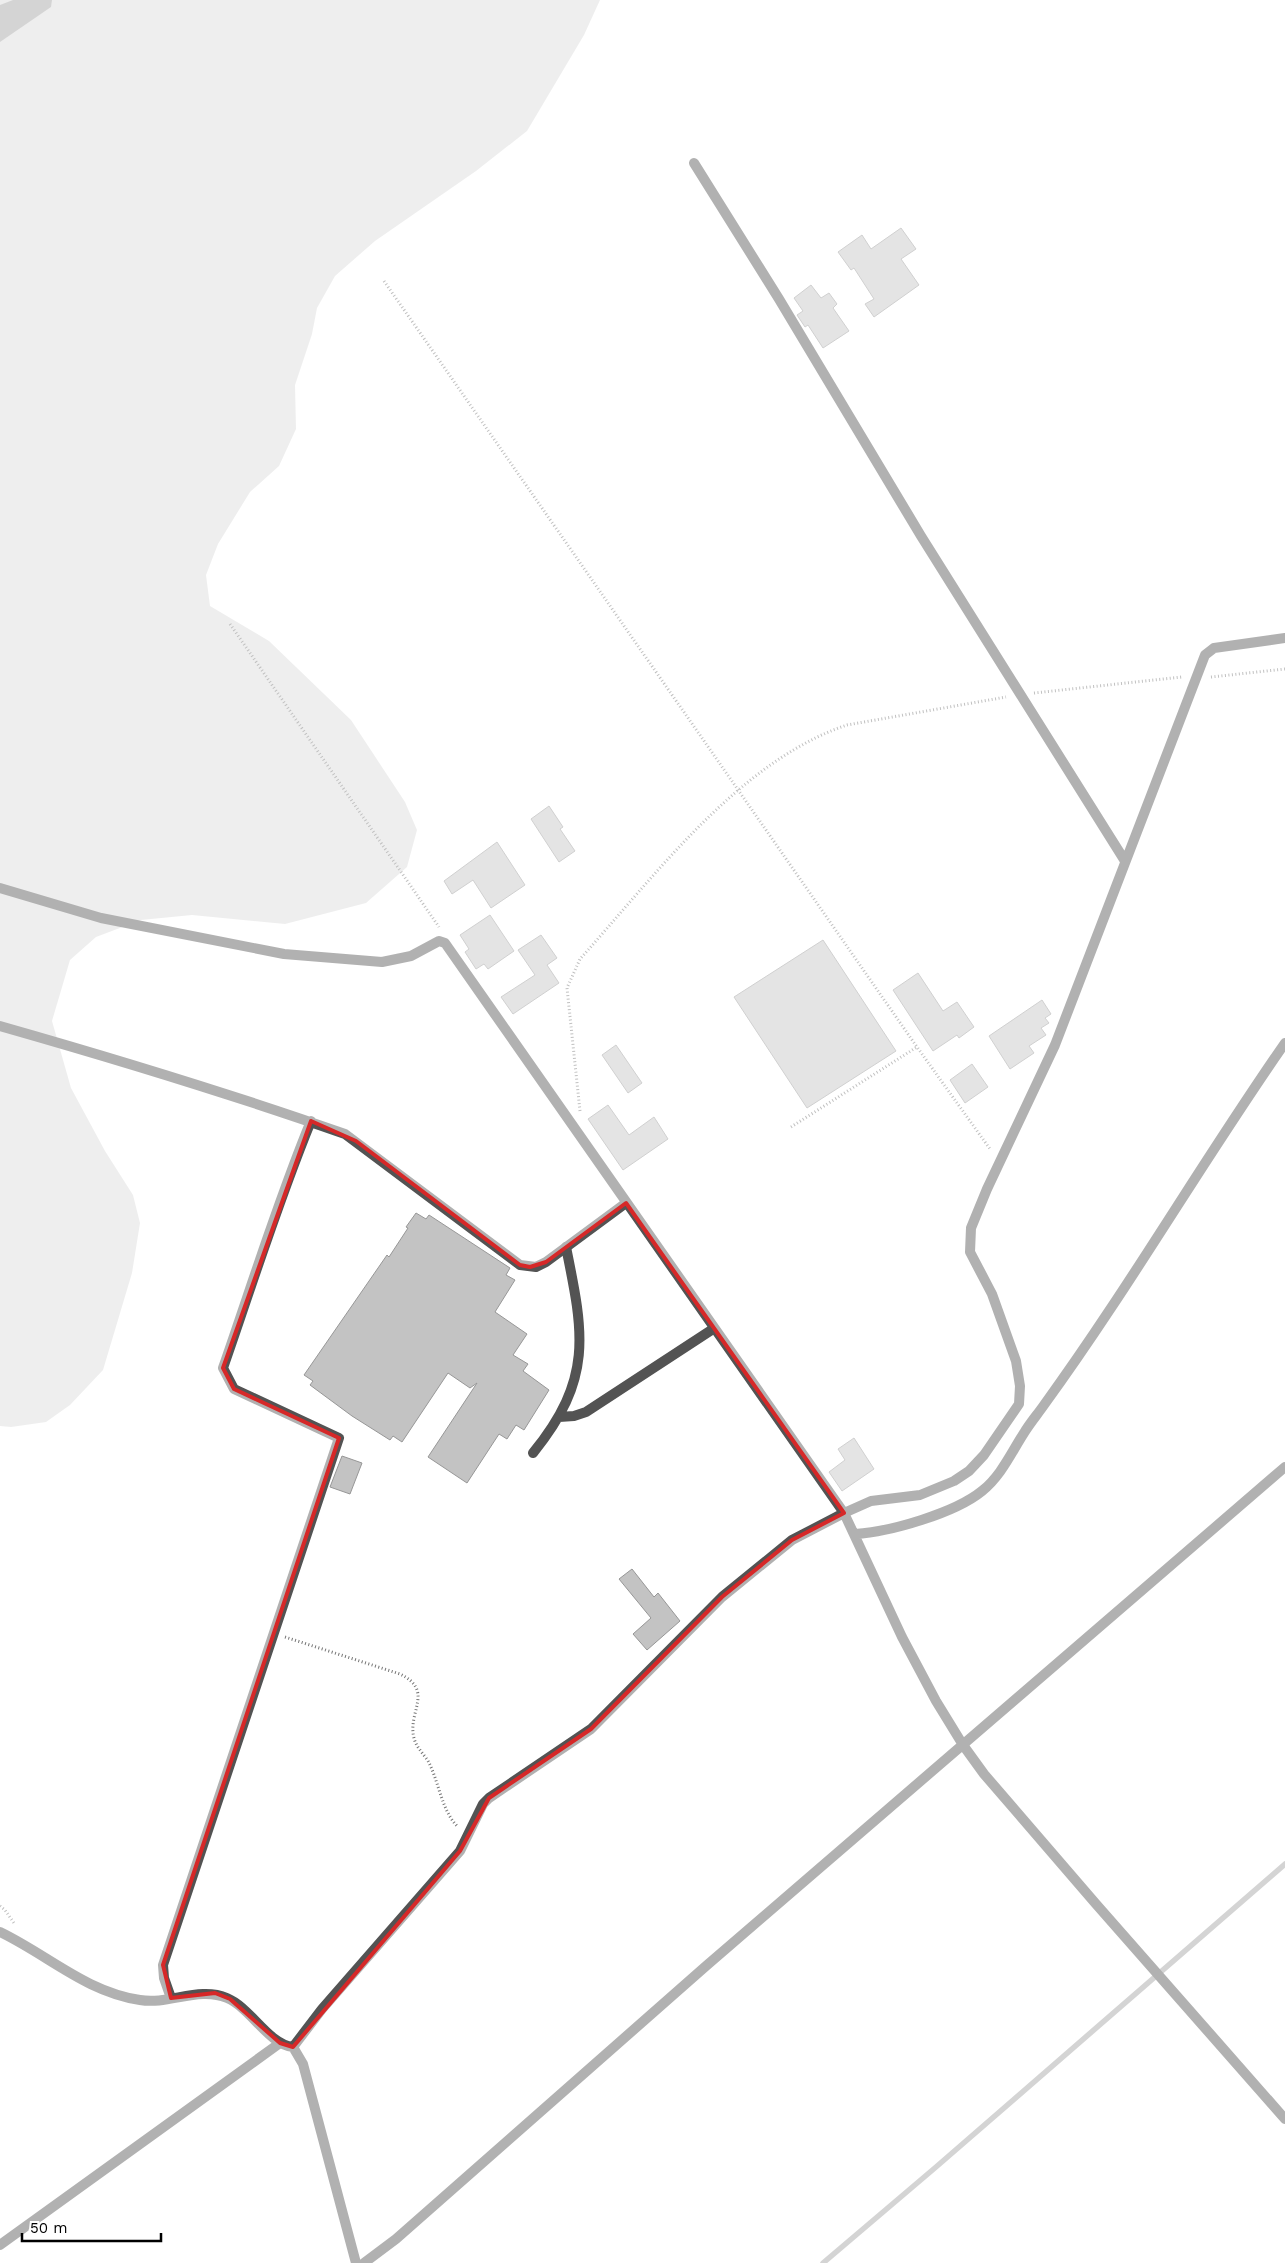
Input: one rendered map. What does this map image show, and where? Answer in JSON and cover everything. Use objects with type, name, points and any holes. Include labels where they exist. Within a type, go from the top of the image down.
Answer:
[{"type":"street","points":[[694,163],[780,299],[921,536],[1125,861]]},
{"type":"street","points":[[294,2047],[322,2009],[450,1864],[460,1851],[483,1804],[489,1798],[591,1729],[722,1597],[792,1540],[871,1501],[920,1495],[954,1481],[969,1471],[984,1455],[1019,1404],[1020,1386],[1016,1361],[992,1294],[970,1252],[971,1228],[1054,1045],[1205,655],[1214,648],[1285,638]]},
{"type":"street","points":[[0,888],[100,918],[284,954],[382,962],[411,956],[436,942],[442,942],[450,950],[713,1329],[844,1513],[902,1637],[936,1701],[963,1745],[984,1774],[1285,2119]]},
{"type":"street","points":[[0,1026],[138,1066],[311,1121],[356,1141],[520,1265],[536,1267],[626,1204]]},
{"type":"street","points":[[855,1534],[870,1533],[950,1510],[964,1504],[992,1481],[1024,1432],[1079,1356],[1285,1043]]},
{"type":"street","points":[[171,1998],[164,1978],[163,1965],[339,1438],[234,1389],[223,1368],[265,1250],[280,1200],[311,1121]]},
{"type":"street","points":[[533,1453],[559,1417],[578,1370],[581,1342],[577,1298],[566,1247]]},
{"type":"street","points":[[559,1417],[574,1416],[586,1412],[713,1329]]},
{"type":"street","points":[[364,2263],[396,2239],[706,1966],[1285,1466]]},
{"type":"street","points":[[0,1932],[67,1972],[100,1989],[142,2001],[214,1993],[230,1999],[280,2043],[294,2047],[303,2064],[356,2263]]},
{"type":"street","points":[[0,2246],[280,2043]]},
{"type":"path","points":[[384,281],[916,1047],[1000,1161]]},
{"type":"path","points":[[230,624],[437,923],[443,936],[442,942]]},
{"type":"path","points":[[576,1131],[580,1121],[580,1110],[568,988],[571,976],[580,959],[673,855],[732,795],[798,747],[820,735],[841,727],[1020,694],[1170,678],[1197,678],[1285,669]]},
{"type":"path","points":[[791,1127],[916,1047]]},
{"type":"path","points":[[274,1633],[400,1674],[411,1680],[418,1694],[413,1731],[415,1742],[428,1762],[453,1822],[468,1835]]},
{"type":"highlighted area","points":[[311,1121],[356,1141],[520,1265],[530,1267],[546,1262],[626,1203],[844,1513],[792,1540],[722,1597],[591,1729],[489,1798],[460,1851],[293,2047],[280,2043],[230,1999],[215,1993],[171,1998],[163,1965],[339,1438],[234,1389],[223,1368]]},
{"type":"shaded area","points":[[0,0],[600,0],[584,35],[527,131],[476,171],[375,241],[335,276],[317,308],[312,334],[295,385],[296,429],[279,466],[250,492],[218,544],[206,575],[210,606],[269,641],[351,720],[405,802],[417,830],[407,867],[366,903],[285,924],[192,915],[141,920],[96,937],[70,960],[52,1021],[71,1088],[105,1151],[133,1195],[140,1223],[132,1273],[103,1370],[70,1405],[46,1422],[11,1427],[0,1426]]},
{"type":"shaded area","points":[[13,0],[52,0],[51,7],[0,42],[0,5]]},
{"type":"building","points":[[901,228],[916,249],[901,259],[919,285],[874,317],[865,304],[874,299],[854,268],[851,270],[838,252],[862,235],[871,249]]},
{"type":"building","points":[[811,285],[821,298],[829,293],[837,304],[833,308],[849,331],[823,348],[808,325],[805,327],[797,315],[803,311],[794,298]]},
{"type":"building","points":[[549,806],[563,827],[560,829],[575,851],[559,862],[531,819]]},
{"type":"building","points":[[497,842],[525,885],[491,908],[473,880],[452,894],[444,881]]},
{"type":"building","points":[[490,915],[514,951],[488,969],[484,964],[476,969],[465,952],[469,949],[460,935]]},
{"type":"building","points":[[541,935],[557,958],[547,965],[559,983],[513,1014],[501,997],[535,975],[518,950]]},
{"type":"building","points":[[823,940],[896,1051],[807,1108],[734,997]]},
{"type":"building","points":[[918,973],[943,1011],[957,1002],[974,1027],[959,1038],[957,1035],[933,1051],[893,990]]},
{"type":"building","points":[[1042,1000],[1051,1014],[1045,1018],[1049,1023],[1041,1028],[1046,1035],[1029,1046],[1034,1053],[1010,1069],[989,1036]]},
{"type":"building","points":[[616,1045],[642,1083],[628,1093],[602,1055]]},
{"type":"building","points":[[972,1064],[988,1087],[965,1103],[950,1080]]},
{"type":"building","points":[[608,1105],[629,1135],[654,1117],[668,1139],[623,1170],[588,1119]]},
{"type":"building","points":[[416,1213],[426,1219],[429,1215],[510,1268],[506,1275],[515,1280],[495,1312],[527,1334],[513,1355],[528,1364],[523,1371],[549,1390],[524,1430],[516,1425],[507,1439],[499,1434],[467,1483],[428,1457],[477,1383],[470,1388],[448,1373],[402,1442],[393,1436],[390,1440],[352,1416],[310,1385],[313,1381],[304,1375],[387,1255],[389,1257]]},
{"type":"building","points":[[854,1438],[874,1469],[842,1491],[829,1472],[845,1460],[838,1449]]},
{"type":"building","points":[[342,1456],[362,1463],[350,1494],[330,1487]]},
{"type":"building","points":[[632,1569],[654,1597],[658,1593],[680,1621],[647,1650],[633,1634],[651,1618],[619,1579]]},
{"type":"waterway","points":[[823,2263],[1285,1864]]}]
